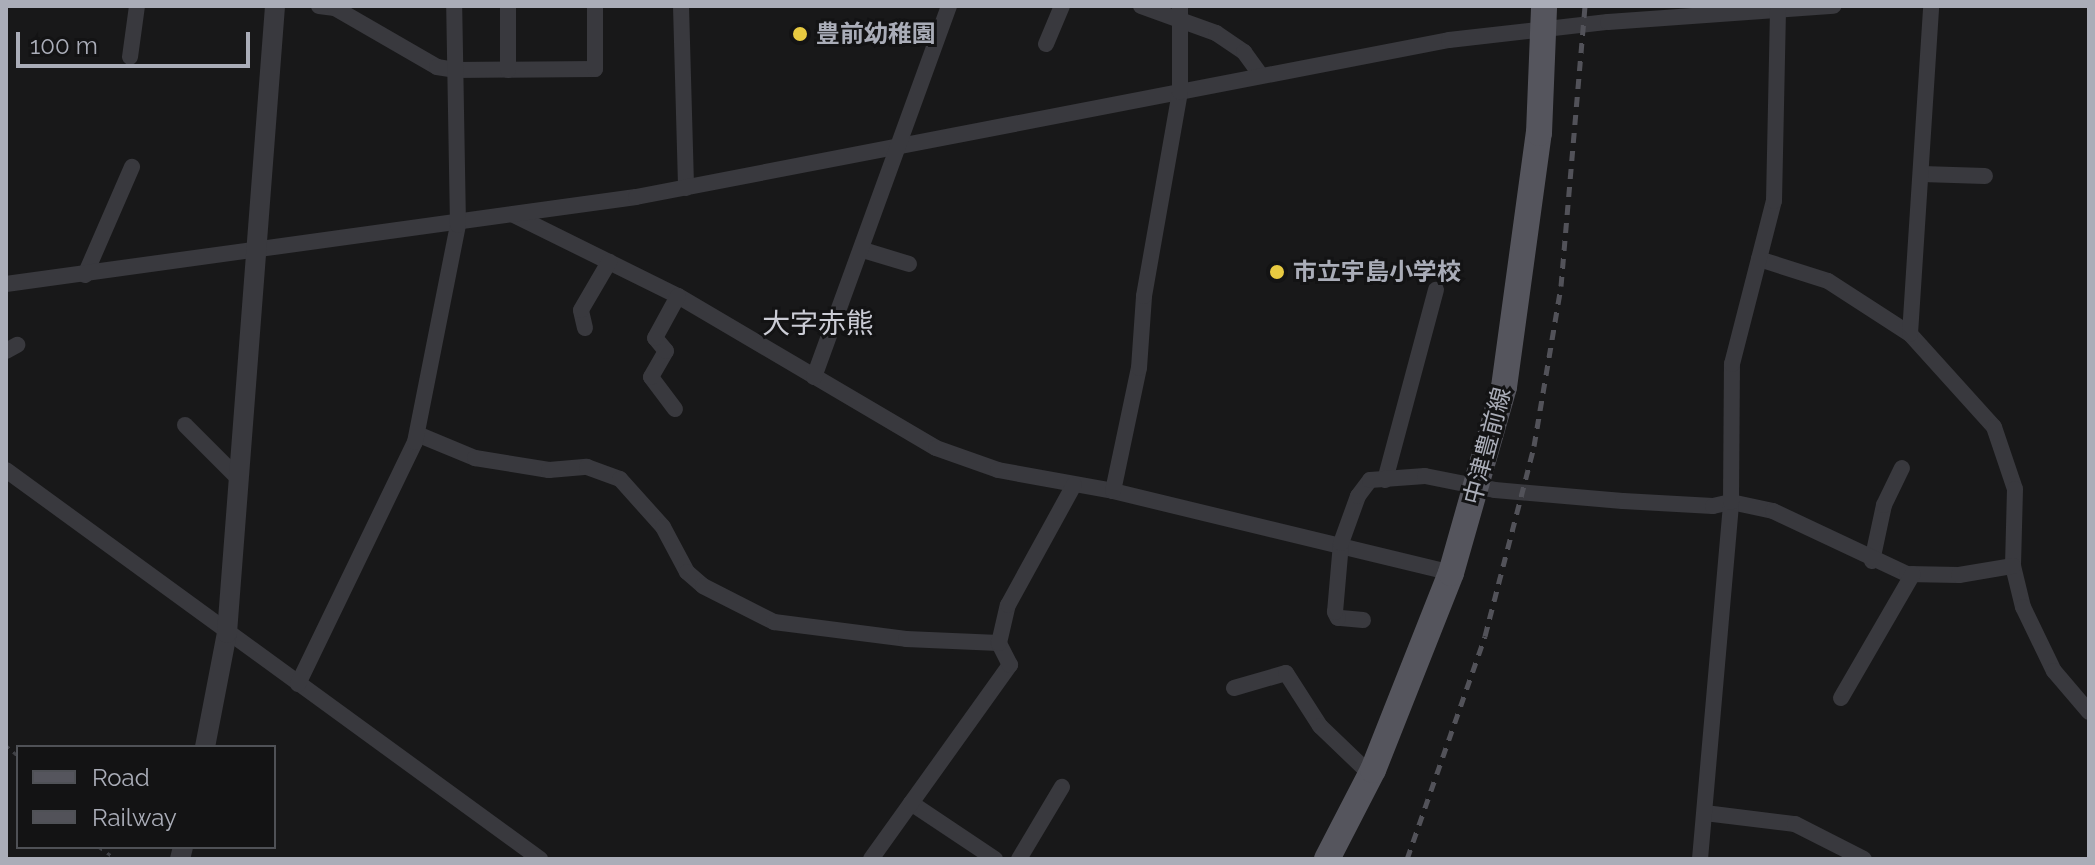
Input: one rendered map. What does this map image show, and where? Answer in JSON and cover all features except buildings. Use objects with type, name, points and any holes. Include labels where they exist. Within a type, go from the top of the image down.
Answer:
[{"type":"main road","name":"中津豊前線","points":[[1327,859],[1370,774],[1451,573],[1479,483],[1519,308],[1539,133],[1544,17]]},
{"type":"street","points":[[130,57],[137,6]]},
{"type":"street","points":[[205,745],[227,633],[275,6]]},
{"type":"street","points":[[319,6],[335,8],[437,67],[455,70],[595,69],[595,6]]},
{"type":"street","points":[[298,684],[417,434],[458,225],[454,6]]},
{"type":"street","points":[[508,6],[508,70]]},
{"type":"street","points":[[681,6],[686,188]]},
{"type":"street","points":[[814,377],[863,250],[949,6]]},
{"type":"street","points":[[1046,44],[1062,6]]},
{"type":"street","points":[[1141,6],[1180,14],[1232,42],[1260,74]]},
{"type":"street","points":[[6,284],[458,225],[686,188],[1180,92],[1544,17],[1778,11],[1833,6]]},
{"type":"street","points":[[1910,334],[1931,6]]},
{"type":"street","points":[[1700,859],[1731,502],[1732,364],[1774,201],[1778,11]]},
{"type":"street","points":[[1113,491],[1139,368],[1144,296],[1180,92],[1180,14]]},
{"type":"street","points":[[85,275],[132,167]]},
{"type":"street","points":[[1922,174],[1985,176]]},
{"type":"street","points":[[514,215],[678,296],[936,448],[998,470],[1113,491],[1341,543],[1451,573]]},
{"type":"street","points":[[863,250],[909,264]]},
{"type":"street","points":[[1759,259],[1828,281],[1910,334],[1994,427],[2008,457],[2015,489],[2013,566],[2023,607],[2054,671],[2089,712]]},
{"type":"street","points":[[585,328],[581,310],[609,262]]},
{"type":"street","points":[[1385,480],[1436,290]]},
{"type":"street","points":[[675,409],[651,377],[666,351],[655,338],[678,296]]},
{"type":"street","points":[[185,425],[239,479]]},
{"type":"street","points":[[417,434],[475,458],[549,470],[587,467],[620,479],[663,527],[687,572],[703,586],[774,622],[906,639],[999,643]]},
{"type":"street","points":[[1872,561],[1884,505],[1902,468]]},
{"type":"street","points":[[6,470],[540,859]]},
{"type":"street","points":[[1363,620],[1338,618],[1335,612],[1341,543],[1358,496],[1370,480],[1425,476],[1479,483],[1495,490],[1623,501],[1713,506],[1731,502],[1773,511],[1872,561],[1913,574],[1959,575],[2013,566]]},
{"type":"street","points":[[871,859],[1010,665],[999,643],[1008,605],[1074,485]]},
{"type":"street","points":[[1841,698],[1913,574]]},
{"type":"street","points":[[1234,688],[1286,673],[1320,726],[1370,774]]},
{"type":"street","points":[[1019,859],[1062,787]]},
{"type":"street","points":[[911,803],[995,859]]},
{"type":"street","points":[[1705,813],[1795,824],[1864,859]]},
{"type":"railway","points":[[1407,859],[1485,636],[1534,446],[1561,286],[1585,6]]},
{"type":"place","name":"豊前幼稚園","points":[[800,34]]},
{"type":"place","name":"市立宇島小学校","points":[[1277,272]]},
{"type":"district","name":"大字赤熊","points":[[818,324]]}]
